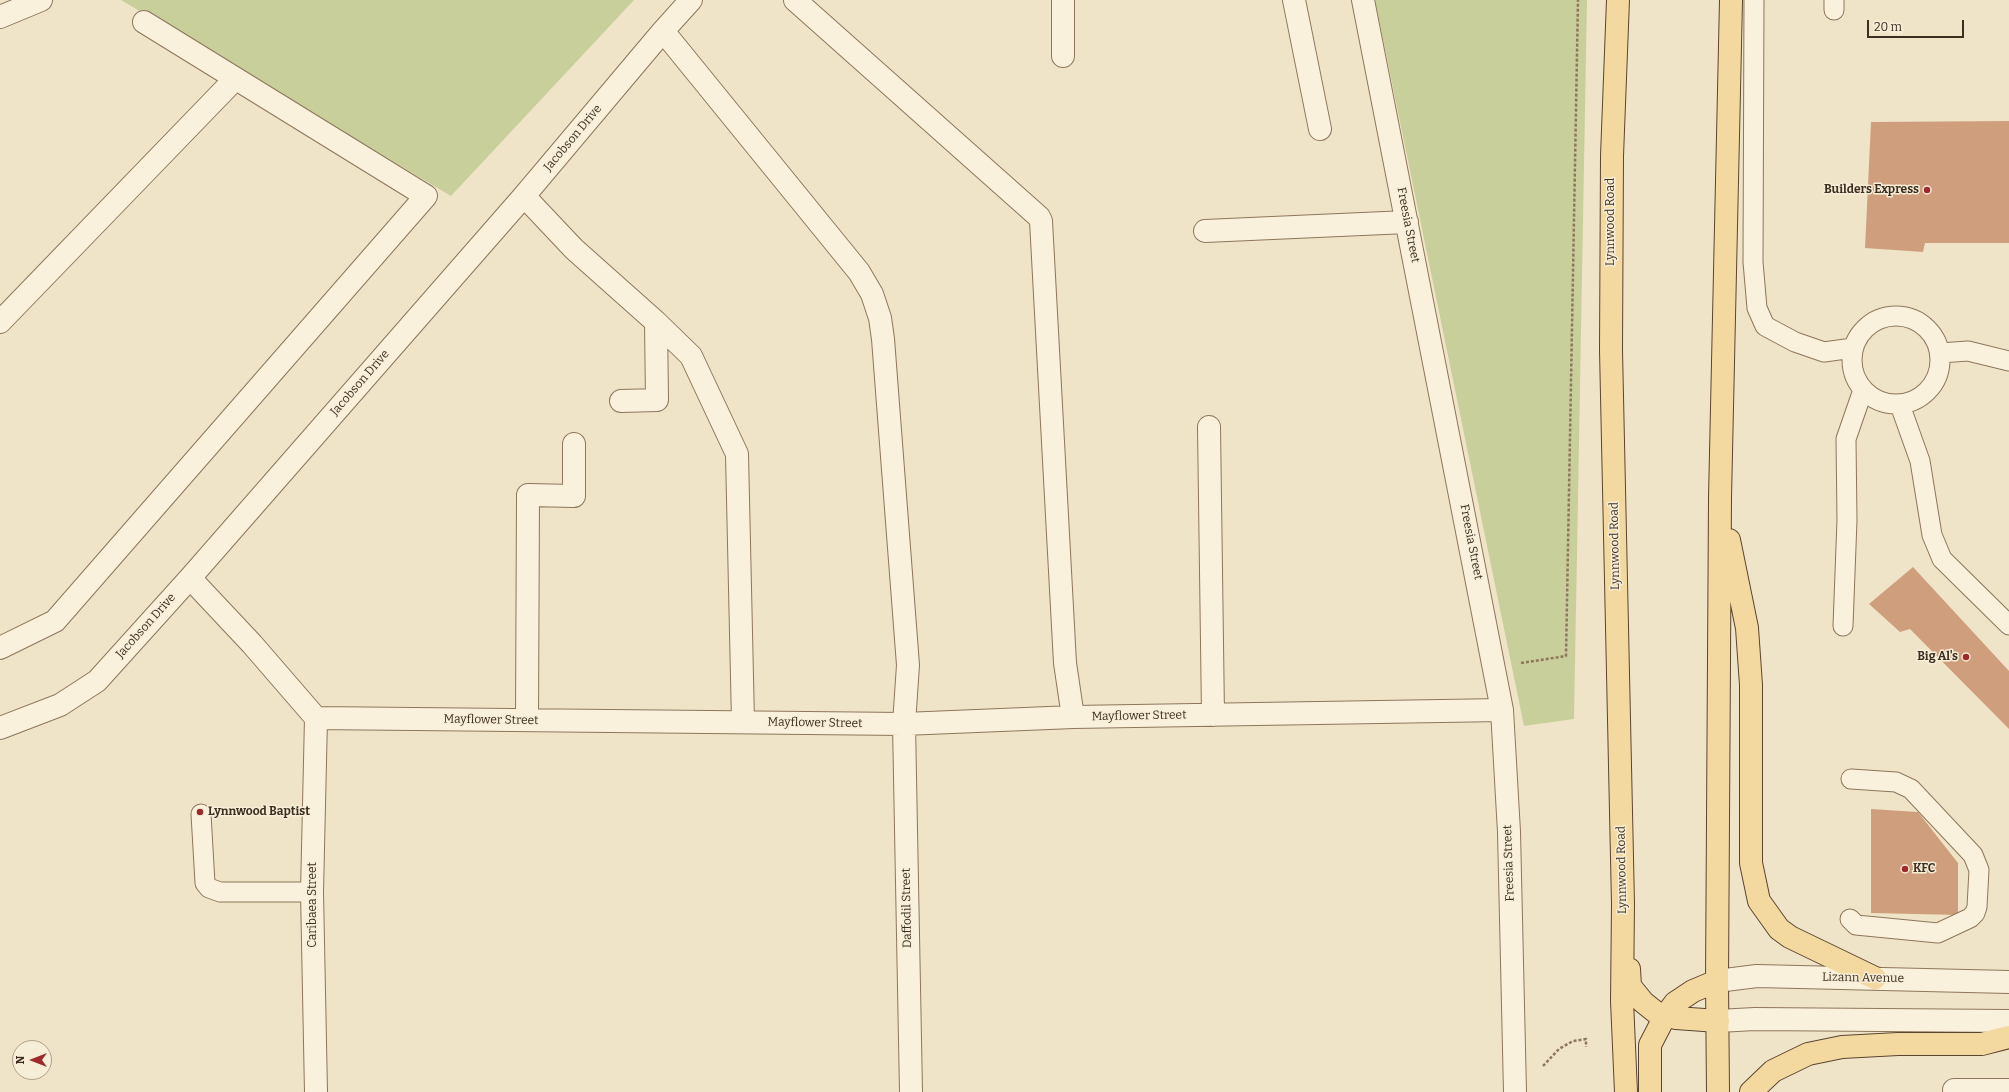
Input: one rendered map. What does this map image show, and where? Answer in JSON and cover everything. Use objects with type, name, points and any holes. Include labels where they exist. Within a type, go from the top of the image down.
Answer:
[{"type":"main road","name":"Lynnwood Road","points":[[1618,0],[1612,156],[1611,350],[1623,904],[1622,1001],[1626,1092]]},
{"type":"main road","points":[[1718,1092],[1717,981],[1720,498],[1731,0]]},
{"type":"main road","points":[[1720,498],[1747,628],[1751,685],[1751,863],[1759,901],[1779,929],[1790,937],[1874,978]]},
{"type":"main road","points":[[1623,904],[1630,986],[1643,1002],[1658,1014],[1676,1018],[1718,1021]]},
{"type":"main road","points":[[1650,1092],[1650,1045],[1666,1016],[1675,1003],[1694,991],[1717,981]]},
{"type":"main road","points":[[1751,1092],[1773,1071],[1808,1054],[1842,1047],[1898,1044],[1982,1044],[2009,1037]]},
{"type":"street","points":[[0,17],[42,0]]},
{"type":"street","name":"Jacobson Drive","points":[[0,728],[60,705],[97,681],[190,578],[524,196],[663,31],[692,0]]},
{"type":"street","points":[[795,0],[1042,221],[1065,663],[1073,717]]},
{"type":"street","points":[[1063,0],[1063,56]]},
{"type":"street","points":[[1294,0],[1320,129]]},
{"type":"street","name":"Freesia Street","points":[[1364,0],[1502,710],[1509,832],[1515,1083]]},
{"type":"street","points":[[0,648],[55,621],[426,196],[144,22]]},
{"type":"street","name":"Daffodil Street","points":[[663,31],[859,272],[874,300],[880,318],[883,339],[908,665],[904,724],[910,1092]]},
{"type":"street","points":[[0,322],[235,79]]},
{"type":"street","points":[[524,196],[574,249],[656,322],[691,356],[737,454],[744,722]]},
{"type":"street","points":[[1205,231],[1407,222]]},
{"type":"street","points":[[621,401],[657,400],[656,322]]},
{"type":"street","points":[[1208,427],[1213,715]]},
{"type":"street","points":[[527,720],[528,495],[574,496],[574,444]]},
{"type":"street","points":[[190,578],[252,644],[316,718]]},
{"type":"street","name":"Mayflower Street","points":[[316,718],[904,724],[1073,717],[1502,710]]},
{"type":"street","name":"Caribaea Street","points":[[316,718],[312,892],[316,1092]]},
{"type":"street","name":"Lizann Avenue","points":[[1717,981],[1756,976],[2009,982]]},
{"type":"street","points":[[1718,1021],[1763,1019],[2009,1021]]},
{"type":"street","points":[[1954,1090],[2009,1090]]},
{"type":"lane","points":[[1754,0],[1753,262],[1756,308],[1765,326],[1795,342],[1824,352],[1853,348]]},
{"type":"lane","points":[[1898,316],[1919,322],[1931,333],[1940,353],[1938,376],[1934,385],[1924,396],[1900,405],[1887,405],[1874,399],[1863,390],[1854,374],[1851,363],[1853,348],[1857,338],[1867,326],[1878,319],[1898,316]]},
{"type":"lane","points":[[1940,353],[1968,351],[2009,361]]},
{"type":"lane","points":[[1843,626],[1847,520],[1846,439],[1863,390]]},
{"type":"lane","points":[[1900,405],[1920,461],[1932,535],[1942,559],[2009,625]]},
{"type":"lane","points":[[1850,919],[1856,925],[1938,932],[1970,918],[1975,912],[1977,907],[1978,870],[1973,855],[1911,789],[1896,782],[1851,779]]},
{"type":"lane","points":[[201,814],[205,883],[209,888],[220,892],[312,892]]},
{"type":"path","points":[[1519,655],[1520,663],[1566,656],[1578,0]]},
{"type":"path","points":[[1515,1083],[1541,1068],[1559,1049],[1573,1041],[1586,1039],[1586,1047]]},
{"type":"green space","points":[[121,0],[634,0],[451,196]]},
{"type":"green space","points":[[1375,0],[1587,0],[1574,719],[1524,726]]},
{"type":"building","points":[[2009,121],[2009,243],[1925,243],[1923,252],[1865,248],[1871,122]]},
{"type":"building","points":[[1913,567],[2009,671],[2009,729],[1910,629],[1900,632],[1869,604]]},
{"type":"building","points":[[1871,809],[1918,812],[1958,863],[1958,915],[1871,913]]},
{"type":"place","name":"Builders Express","points":[[1927,190]]},
{"type":"place","name":"Big Al's","points":[[1966,657]]},
{"type":"place","name":"Lynnwood Baptist","points":[[200,812]]},
{"type":"place","name":"KFC","points":[[1905,869]]}]
